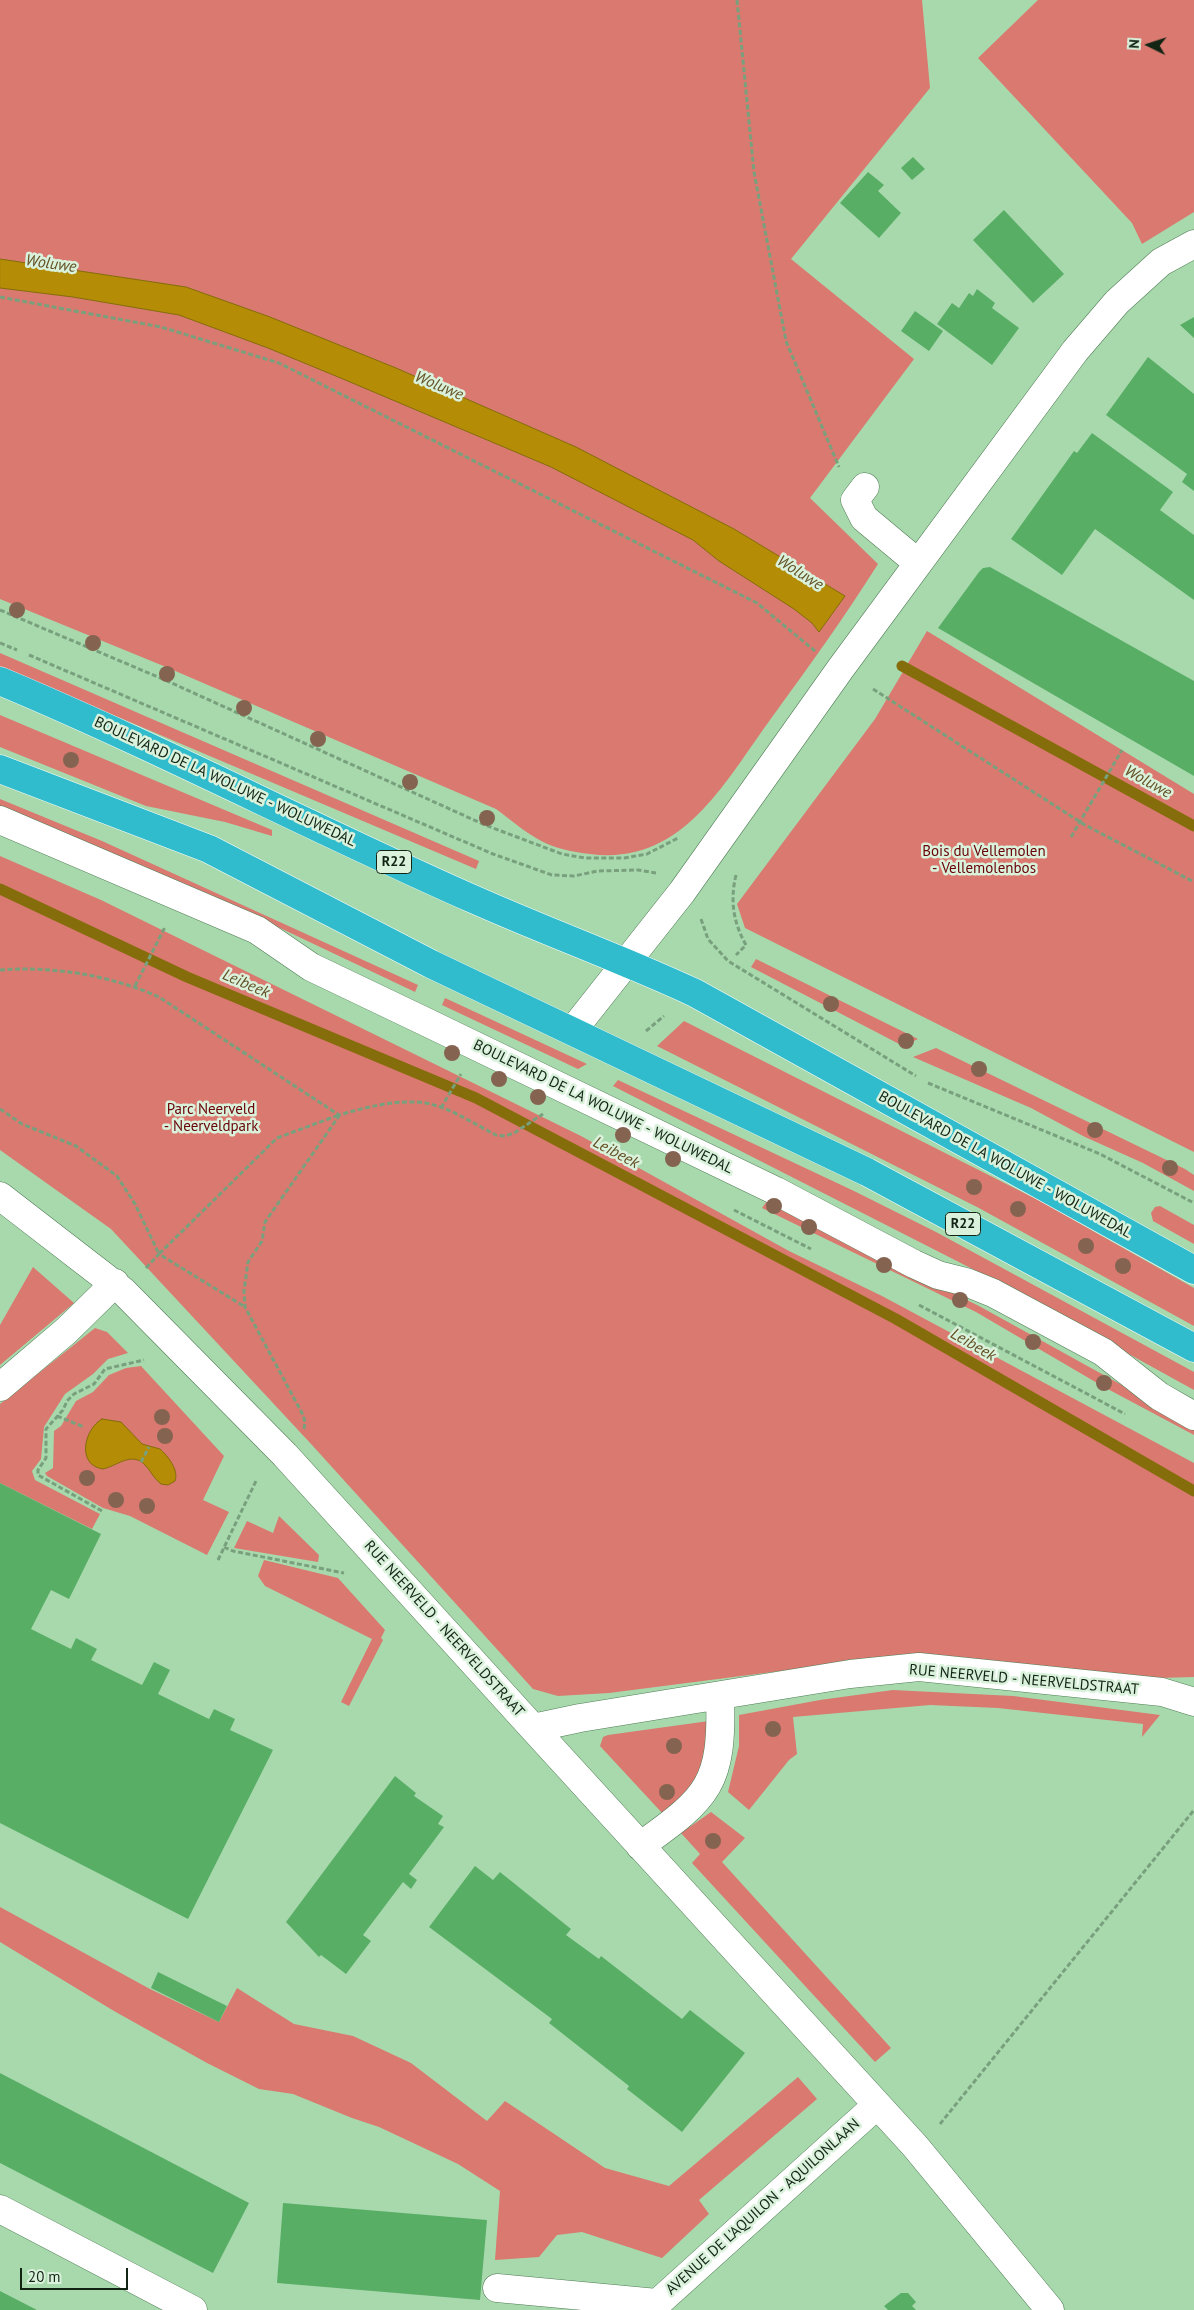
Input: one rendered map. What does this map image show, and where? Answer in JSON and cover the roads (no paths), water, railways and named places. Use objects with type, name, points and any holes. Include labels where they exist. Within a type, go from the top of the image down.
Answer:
[{"type":"highway","name":"BOULEVARD DE LA WOLUWE - WOLUWEDAL","points":[[0,681],[94,720],[473,899],[628,962],[695,993],[1194,1270]]},
{"type":"highway","name":"R22","points":[[0,769],[209,850],[431,964],[573,1030],[729,1108],[867,1172],[1194,1348]]},
{"type":"street","points":[[573,1030],[682,892],[841,668],[1075,352],[1116,302],[1161,262],[1194,244]]},
{"type":"street","points":[[865,487],[855,500],[864,518],[918,564]]},
{"type":"street","name":"BOULEVARD DE LA WOLUWE - WOLUWEDAL","points":[[0,820],[257,930],[310,967],[373,999],[433,1025],[768,1187],[914,1264],[938,1275],[993,1292],[1103,1352],[1124,1366],[1159,1396],[1194,1416]]},
{"type":"street","name":"RUE NEERVELD - NEERVELDSTRAAT","points":[[0,1196],[115,1284],[285,1455],[534,1728],[580,1718],[850,1674],[919,1667],[1162,1692],[1194,1702]]},
{"type":"street","points":[[0,1387],[66,1330],[115,1284]]},
{"type":"street","points":[[640,1846],[672,1823],[698,1800],[713,1778],[722,1726],[720,1696]]},
{"type":"street","points":[[534,1728],[926,2158],[1050,2310]]},
{"type":"street","name":"AVENUE DE L'AQUILON - AQUILONLAAN","points":[[653,2307],[877,2105]]},
{"type":"street","points":[[0,2209],[194,2310]]},
{"type":"street","points":[[497,2288],[653,2307]]},
{"type":"water","points":[[0,259],[186,287],[270,317],[396,368],[576,447],[734,529],[845,596],[819,632],[812,623],[794,609],[719,561],[693,540],[551,467],[268,348],[179,315],[73,297],[0,288]]},
{"type":"water","points":[[102,1419],[121,1422],[142,1444],[160,1449],[174,1468],[175,1481],[168,1485],[161,1484],[145,1465],[135,1459],[103,1469],[94,1466],[86,1454],[87,1438],[91,1430]]},
{"type":"waterway","name":"Woluwe","points":[[902,666],[1194,826]]},
{"type":"waterway","name":"Leibeek","points":[[0,889],[187,977],[476,1098],[896,1319],[1194,1491]]},
{"type":"park label","name":"Bois du Vellemolen - Vellemolenbos","points":[[984,860]]},
{"type":"park label","name":"Parc Neerveld - Neerveldpark","points":[[211,1118]]}]
